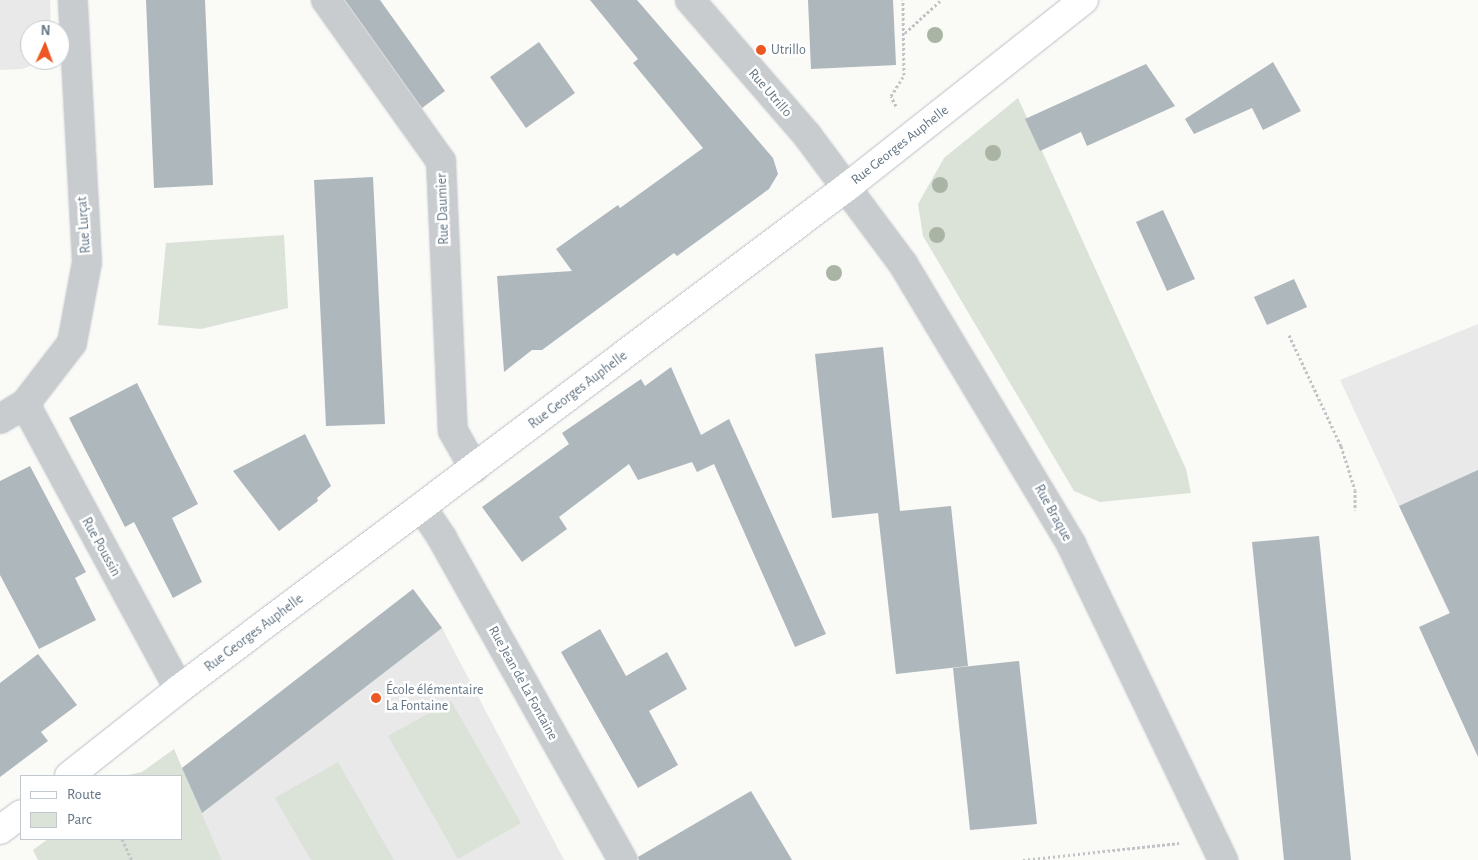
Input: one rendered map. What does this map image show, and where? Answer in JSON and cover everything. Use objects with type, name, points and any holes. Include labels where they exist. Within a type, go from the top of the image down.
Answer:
[{"type":"street","name":"Rue Lurçat","points":[[0,419],[26,404],[72,343],[87,262],[73,0]]},
{"type":"street","name":"Rue Daumier","points":[[326,0],[441,161],[453,432],[474,468]]},
{"type":"street","name":"Rue Utrillo","points":[[690,0],[807,135],[847,187]]},
{"type":"street","name":"Rue Georges Auphelle","points":[[70,775],[179,689],[847,187],[1084,0]]},
{"type":"street","name":"Rue Braque","points":[[847,187],[903,264],[1071,544],[1218,849]]},
{"type":"street","name":"Rue Poussin","points":[[26,404],[179,689]]},
{"type":"street","name":"Rue Jean de La Fontaine","points":[[422,508],[447,546],[623,860]]},
{"type":"street","points":[[0,830],[20,815]]},
{"type":"path","points":[[904,0],[904,75],[890,96],[911,136]]},
{"type":"path","points":[[904,33],[941,0]]},
{"type":"path","points":[[1289,336],[1341,446],[1355,490],[1355,510]]},
{"type":"path","points":[[122,840],[132,860]]},
{"type":"path","points":[[1023,860],[1218,849]]},
{"type":"shaded area","points":[[0,0],[50,0],[51,20],[20,20],[20,69],[0,70]]},
{"type":"shaded area","points":[[1478,324],[1478,675],[1340,380]]},
{"type":"shaded area","name":"École élémentaire La Fontaine","points":[[413,589],[442,628],[564,860],[222,860],[182,768]]},
{"type":"green space","points":[[1018,98],[1186,469],[1191,493],[1100,502],[1074,491],[923,236],[918,204],[944,158]]},
{"type":"green space","points":[[284,235],[288,308],[201,329],[158,325],[166,243]]},
{"type":"green space","points":[[451,701],[521,823],[458,859],[388,736]]},
{"type":"green space","points":[[174,749],[222,860],[38,860],[33,850],[47,840],[182,840],[182,775],[128,775],[142,772]]},
{"type":"green space","points":[[338,762],[394,860],[311,860],[275,798]]},
{"type":"building","points":[[146,0],[205,0],[213,185],[154,188]]},
{"type":"building","points":[[345,0],[380,0],[445,91],[422,108]]},
{"type":"building","points":[[590,0],[637,0],[773,158],[778,174],[769,189],[677,256],[674,253],[542,350],[532,350],[504,372],[497,276],[572,271],[556,249],[618,205],[620,208],[703,148],[633,63],[638,59]]},
{"type":"building","points":[[808,0],[893,0],[896,65],[811,69]]},
{"type":"building","points":[[539,42],[575,93],[526,128],[490,77]]},
{"type":"building","points":[[1273,62],[1301,111],[1263,130],[1252,108],[1194,134],[1185,119]]},
{"type":"building","points":[[1146,64],[1175,106],[1087,146],[1081,132],[1040,151],[1025,119]]},
{"type":"building","points":[[373,177],[385,424],[326,426],[314,180]]},
{"type":"building","points":[[1163,210],[1195,279],[1167,291],[1136,222]]},
{"type":"building","points":[[1294,279],[1307,307],[1267,325],[1254,297]]},
{"type":"building","points":[[883,347],[900,511],[951,506],[968,666],[896,674],[878,513],[832,518],[815,354]]},
{"type":"building","points":[[671,367],[701,435],[729,419],[826,634],[795,647],[714,464],[697,472],[692,462],[638,480],[629,464],[559,517],[567,529],[522,562],[482,507],[569,444],[562,433],[641,379],[645,386]]},
{"type":"building","points":[[137,383],[198,504],[172,518],[202,582],[173,598],[134,522],[125,527],[69,418]]},
{"type":"building","points":[[305,434],[331,486],[317,498],[318,501],[279,531],[233,471]]},
{"type":"building","points":[[30,466],[86,572],[75,578],[96,620],[39,649],[0,575],[0,481]]},
{"type":"building","points":[[1478,470],[1478,757],[1419,627],[1450,613],[1399,506]]},
{"type":"building","points":[[1319,536],[1351,860],[1284,860],[1252,542]]},
{"type":"building","points":[[413,589],[442,628],[202,813],[182,768]]},
{"type":"building","points":[[600,629],[626,676],[667,652],[687,689],[649,711],[678,765],[638,788],[561,652]]},
{"type":"building","points":[[38,654],[77,705],[41,732],[48,741],[0,777],[0,683]]},
{"type":"building","points":[[1019,661],[1037,824],[970,830],[953,668]]},
{"type":"building","points":[[751,791],[792,860],[639,860],[638,857]]},
{"type":"place","name":"Utrillo","points":[[761,50]]},
{"type":"place","name":"École élémentaire La Fontaine","points":[[376,698]]}]
